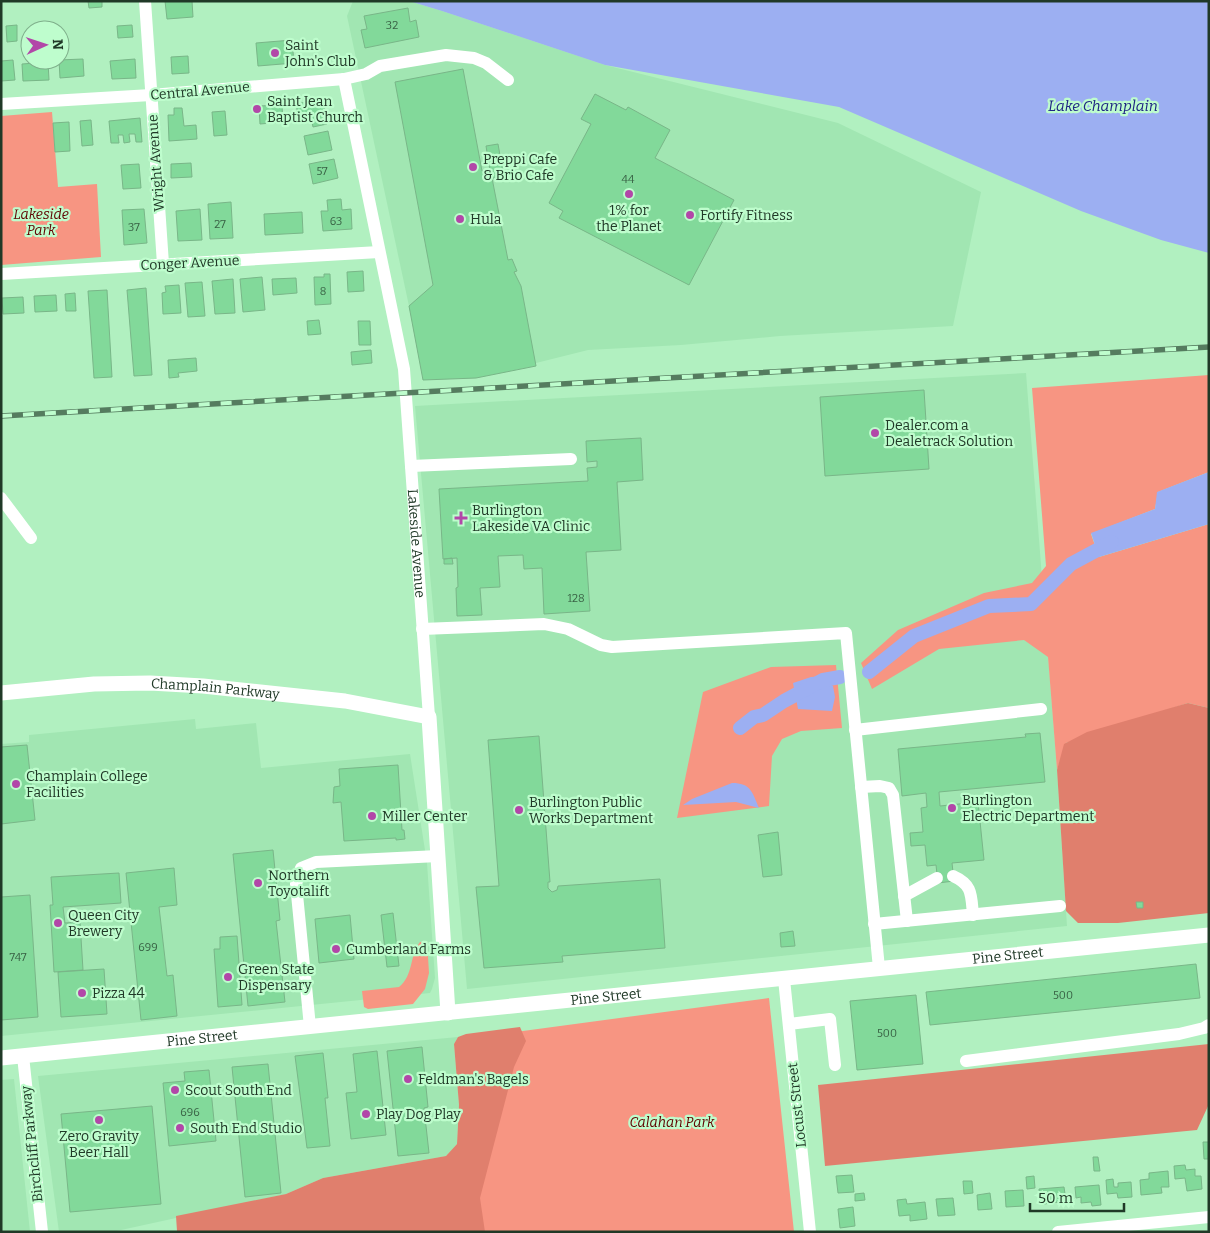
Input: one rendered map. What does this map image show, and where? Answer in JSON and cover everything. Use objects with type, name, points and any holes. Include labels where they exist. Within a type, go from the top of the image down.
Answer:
[{"type":"main road","name":"Champlain Parkway","points":[[1,693],[94,684],[150,683],[254,691],[344,701],[429,717]]},
{"type":"main road","name":"Lakeside Avenue","points":[[429,717],[448,1013]]},
{"type":"main road","name":"Pine Street","points":[[1,1058],[878,968],[1208,939]]},
{"type":"street","name":"Wright Avenue","points":[[145,1],[163,264]]},
{"type":"street","name":"Central Avenue","points":[[1,104],[152,95],[344,79],[366,74],[380,66],[446,55],[474,58],[486,63],[508,80]]},
{"type":"street","name":"Lakeside Avenue","points":[[344,79],[404,368],[429,717]]},
{"type":"street","name":"Conger Avenue","points":[[1,274],[379,252]]},
{"type":"street","points":[[411,466],[571,459]]},
{"type":"street","points":[[1,498],[31,538]]},
{"type":"street","points":[[422,629],[544,624],[568,629],[601,645],[612,647],[846,633],[878,968]]},
{"type":"street","points":[[855,730],[1041,709]]},
{"type":"street","points":[[861,788],[880,786],[889,788],[893,795],[907,921]]},
{"type":"street","points":[[310,1027],[296,884],[301,868],[316,862],[438,856]]},
{"type":"street","points":[[953,876],[968,886],[973,915]]},
{"type":"street","points":[[904,896],[937,878]]},
{"type":"street","points":[[874,924],[1060,906]]},
{"type":"street","name":"Locust Street","points":[[784,979],[810,1232]]},
{"type":"street","points":[[789,1024],[830,1019],[834,1065]]},
{"type":"street","points":[[966,1062],[1179,1034],[1209,1025]]},
{"type":"street","name":"Birchcliff Parkway","points":[[23,1056],[42,1232]]},
{"type":"street","points":[[1058,1232],[1209,1217]]},
{"type":"shaded area","points":[[353,1],[409,1],[605,65],[838,123],[981,192],[953,326],[588,350],[476,378],[423,380],[347,16]]},
{"type":"shaded area","points":[[1026,373],[1057,770],[1067,926],[467,989],[415,406]]},
{"type":"shaded area","points":[[1188,703],[1209,708],[1209,913],[1118,923],[1078,923],[1066,911],[1057,770],[1064,744],[1087,732]]},
{"type":"shaded area","points":[[195,719],[196,729],[256,723],[261,768],[410,754],[427,863],[435,978],[430,993],[1,1036],[1,744],[29,742],[29,735]]},
{"type":"shaded area","points":[[520,1027],[526,1041],[514,1067],[480,1198],[485,1232],[177,1231],[176,1216],[286,1194],[323,1178],[446,1156],[457,1144],[459,1105],[454,1044],[458,1037],[466,1034]]},
{"type":"shaded area","points":[[458,1037],[454,1044],[459,1105],[457,1144],[446,1156],[323,1178],[286,1194],[112,1232],[59,1232],[38,1076]]},
{"type":"shaded area","points":[[1209,1044],[1209,1104],[1197,1130],[825,1166],[818,1085]]},
{"type":"shaded area","points":[[14,1079],[30,1232],[1,1232],[1,1080]]},
{"type":"green space","name":"Lakeside Park","points":[[52,112],[58,187],[97,184],[101,257],[1,265],[1,116]]},
{"type":"green space","points":[[1209,375],[1209,472],[1158,492],[1155,509],[1091,534],[1099,557],[1209,524],[1209,708],[1188,703],[1066,743],[1057,770],[1048,657],[1024,640],[939,649],[872,689],[861,663],[898,630],[984,593],[1032,583],[1046,566],[1032,388]]},
{"type":"green space","points":[[836,665],[842,728],[801,731],[782,739],[772,756],[769,806],[677,818],[703,692],[771,667]]},
{"type":"green space","points":[[427,941],[429,973],[425,989],[413,1004],[368,1009],[364,1007],[362,991],[399,987],[407,977],[414,953],[420,942]]},
{"type":"green space","name":"Calahan Park","points":[[769,998],[794,1232],[480,1232],[470,1038]]},
{"type":"water","name":"Lake Champlain","points":[[409,1],[1209,1],[1209,253],[1161,240],[1081,211],[839,107],[605,65]]},
{"type":"water","points":[[1209,472],[1209,524],[1099,557],[1091,533],[1155,509],[1157,492]]},
{"type":"water","points":[[828,676],[828,683],[833,686],[835,697],[832,711],[798,709],[793,683],[811,677]]},
{"type":"water","points":[[732,783],[738,783],[750,789],[759,808],[736,802],[683,805],[692,799]]},
{"type":"building","points":[[88,1],[102,1],[102,7],[89,8]]},
{"type":"building","points":[[165,1],[192,1],[193,17],[167,19]]},
{"type":"building","points":[[408,8],[410,22],[416,20],[419,37],[365,48],[361,30],[367,29],[364,16]]},
{"type":"building","points":[[17,25],[17,41],[7,42],[6,26]]},
{"type":"building","points":[[132,25],[133,37],[118,38],[117,26]]},
{"type":"building","name":"Saint John's Club","points":[[292,40],[294,63],[258,66],[256,43]]},
{"type":"building","points":[[188,56],[189,73],[172,74],[171,57]]},
{"type":"building","points":[[83,59],[84,76],[60,78],[60,70],[70,70],[70,60]]},
{"type":"building","points":[[135,59],[136,78],[112,79],[110,61]]},
{"type":"building","points":[[13,60],[15,80],[1,81],[1,61]]},
{"type":"building","name":"Hula","points":[[463,69],[482,171],[490,170],[486,146],[498,144],[503,172],[496,173],[496,178],[492,178],[508,260],[512,259],[517,271],[514,272],[521,286],[536,366],[476,378],[423,380],[409,306],[433,285],[395,82]]},
{"type":"building","points":[[22,70],[48,70],[49,80],[23,81]]},
{"type":"building","points":[[595,94],[626,110],[628,107],[670,130],[655,158],[734,200],[689,285],[559,218],[563,211],[549,203],[591,124],[581,119]]},
{"type":"building","points":[[323,99],[327,124],[313,127],[311,118],[307,119],[306,113],[298,114],[296,104]]},
{"type":"building","points":[[282,105],[283,122],[260,124],[259,106]]},
{"type":"building","points":[[174,108],[182,108],[184,126],[196,125],[197,139],[169,141],[168,115],[174,115]]},
{"type":"building","points":[[225,111],[227,135],[214,136],[212,112]]},
{"type":"building","points":[[140,118],[142,142],[136,142],[135,134],[129,134],[130,142],[124,143],[123,135],[118,135],[119,143],[111,143],[109,121]]},
{"type":"building","points":[[91,120],[93,145],[82,146],[80,121]]},
{"type":"building","points":[[69,122],[70,151],[55,152],[53,123]]},
{"type":"building","points":[[328,131],[332,150],[308,155],[304,136]]},
{"type":"building","points":[[334,159],[338,178],[313,184],[309,164]]},
{"type":"building","points":[[191,163],[192,177],[171,178],[171,164]]},
{"type":"building","points":[[139,164],[141,188],[123,189],[121,165]]},
{"type":"building","points":[[341,199],[342,210],[351,209],[352,229],[323,231],[321,211],[328,211],[327,200]]},
{"type":"building","points":[[231,202],[233,238],[210,239],[208,204]]},
{"type":"building","points":[[144,209],[147,243],[124,245],[122,210]]},
{"type":"building","points":[[200,209],[202,240],[178,241],[176,211]]},
{"type":"building","points":[[302,212],[303,233],[265,235],[264,214]]},
{"type":"building","points":[[363,271],[364,291],[348,292],[347,272]]},
{"type":"building","points":[[324,274],[330,274],[331,304],[315,305],[314,277],[324,277]]},
{"type":"building","points":[[262,277],[265,310],[243,312],[240,279]]},
{"type":"building","points":[[296,278],[297,293],[273,295],[272,279]]},
{"type":"building","points":[[233,279],[235,313],[215,314],[212,281]]},
{"type":"building","points":[[202,282],[205,316],[188,317],[185,283]]},
{"type":"building","points":[[179,285],[181,313],[163,314],[162,293],[166,292],[165,286]]},
{"type":"building","points":[[146,288],[152,375],[134,376],[127,290]]},
{"type":"building","points":[[107,290],[112,377],[94,378],[88,291]]},
{"type":"building","points":[[75,293],[76,311],[66,311],[65,294]]},
{"type":"building","points":[[56,295],[57,311],[35,312],[34,296]]},
{"type":"building","points":[[23,297],[24,313],[3,314],[2,298]]},
{"type":"building","points":[[319,320],[321,334],[308,335],[307,321]]},
{"type":"building","points":[[358,321],[370,321],[371,345],[359,345]]},
{"type":"building","points":[[371,350],[372,363],[352,365],[351,352]]},
{"type":"building","points":[[196,358],[197,371],[178,373],[179,377],[169,378],[168,360]]},
{"type":"building","name":"Dealer.com a Dealetrack Solution","points":[[924,390],[929,469],[825,476],[820,397]]},
{"type":"building","points":[[641,438],[643,480],[617,482],[621,550],[586,552],[590,611],[544,614],[542,568],[524,569],[523,555],[498,556],[500,587],[480,588],[482,615],[457,616],[457,558],[443,559],[439,489],[588,481],[587,468],[597,467],[597,461],[587,462],[586,441]]},
{"type":"building","points":[[452,558],[453,564],[444,564],[444,559]]},
{"type":"building","name":"Burlington Electric Department","points":[[1040,733],[1045,782],[939,792],[940,806],[978,802],[984,860],[952,863],[954,881],[938,883],[936,865],[927,866],[925,845],[911,846],[910,833],[923,832],[921,808],[927,807],[926,793],[902,796],[898,749],[1026,737],[1025,734]]},
{"type":"building","name":"Burlington Public Works Department","points":[[539,736],[550,882],[548,882],[548,888],[552,892],[557,890],[558,886],[660,879],[665,948],[562,956],[563,962],[484,968],[476,887],[499,886],[488,740]]},
{"type":"building","name":"Champlain College Facilities","points":[[27,745],[35,820],[1,824],[1,747]]},
{"type":"building","name":"Miller Center","points":[[398,765],[402,830],[404,830],[405,839],[344,841],[341,802],[333,803],[334,787],[340,786],[339,769]]},
{"type":"building","points":[[778,832],[782,875],[763,877],[758,835]]},
{"type":"building","points":[[273,850],[280,920],[276,921],[285,1002],[248,1006],[233,854]]},
{"type":"building","points":[[174,868],[177,905],[159,907],[167,976],[173,975],[177,1016],[141,1020],[126,873]]},
{"type":"building","name":"Queen City Brewery","points":[[119,873],[121,903],[63,907],[65,923],[80,922],[83,970],[54,972],[50,905],[53,905],[51,877]]},
{"type":"building","points":[[30,895],[38,1017],[1,1020],[1,897]]},
{"type":"building","points":[[1136,902],[1143,902],[1143,908],[1137,908]]},
{"type":"building","name":"Cumberland Farms","points":[[393,913],[399,966],[387,967],[381,915]]},
{"type":"building","name":"Cumberland Farms","points":[[350,915],[354,959],[319,963],[315,919]]},
{"type":"building","points":[[793,931],[795,946],[781,947],[780,933]]},
{"type":"building","name":"Green State Dispensary","points":[[237,936],[242,1005],[218,1007],[214,949],[220,949],[220,937]]},
{"type":"building","points":[[1196,964],[1200,998],[930,1025],[926,992]]},
{"type":"building","name":"Pizza 44","points":[[104,969],[107,1014],[61,1017],[58,972]]},
{"type":"building","points":[[916,995],[923,1064],[857,1070],[850,1001]]},
{"type":"building","name":"Feldman's Bagels","points":[[422,1047],[428,1107],[424,1108],[429,1153],[398,1156],[387,1051]]},
{"type":"building","name":"Play Dog Play","points":[[377,1051],[386,1135],[351,1139],[346,1093],[357,1092],[353,1054]]},
{"type":"building","points":[[323,1053],[328,1098],[325,1098],[330,1146],[307,1148],[295,1056]]},
{"type":"building","points":[[268,1064],[281,1193],[245,1197],[232,1067]]},
{"type":"building","points":[[209,1070],[216,1141],[169,1146],[163,1083],[185,1081],[184,1072]]},
{"type":"building","points":[[152,1106],[161,1204],[70,1212],[61,1114]]},
{"type":"building","points":[[1203,1142],[1209,1142],[1209,1159],[1204,1159]]},
{"type":"building","points":[[1093,1157],[1098,1157],[1100,1171],[1094,1171]]},
{"type":"building","points":[[1185,1165],[1186,1170],[1195,1169],[1195,1176],[1201,1176],[1202,1189],[1187,1191],[1185,1178],[1175,1179],[1174,1166]]},
{"type":"building","points":[[1168,1171],[1169,1187],[1161,1187],[1162,1193],[1141,1195],[1140,1180],[1149,1179],[1149,1173]]},
{"type":"building","points":[[852,1175],[854,1192],[838,1193],[836,1176]]},
{"type":"building","points":[[1034,1176],[1035,1188],[1027,1189],[1026,1177]]},
{"type":"building","points":[[1113,1179],[1114,1187],[1118,1187],[1118,1183],[1131,1182],[1132,1197],[1118,1198],[1117,1193],[1107,1194],[1106,1180]]},
{"type":"building","points":[[963,1181],[972,1181],[973,1193],[964,1194]]},
{"type":"building","points":[[1099,1185],[1101,1205],[1092,1206],[1091,1202],[1081,1203],[1081,1197],[1076,1198],[1075,1187]]},
{"type":"building","points":[[1064,1187],[1066,1201],[1044,1204],[1044,1200],[1040,1200],[1039,1189]]},
{"type":"building","points":[[1023,1190],[1024,1206],[1006,1207],[1005,1191]]},
{"type":"building","points":[[864,1193],[865,1200],[855,1201],[855,1194]]},
{"type":"building","points":[[990,1193],[992,1209],[978,1210],[977,1195]]},
{"type":"building","points":[[953,1198],[955,1215],[938,1216],[936,1199]]},
{"type":"building","points":[[906,1199],[907,1204],[925,1202],[927,1219],[910,1221],[910,1215],[899,1216],[897,1200]]},
{"type":"building","points":[[853,1207],[855,1226],[840,1228],[838,1209]]},
{"type":"waterway","points":[[869,672],[914,636],[989,606],[1031,604],[1071,564],[1112,542]]},
{"type":"waterway","points":[[740,728],[754,717],[763,715],[784,701],[823,680],[840,677]]},
{"type":"railway","points":[[1,416],[1209,347]]},
{"type":"place","name":"Saint John's Club","points":[[275,53]]},
{"type":"place","name":"Saint Jean Baptist Church","points":[[257,109]]},
{"type":"place","name":"Preppi Cafe & Brio Cafe","points":[[473,167]]},
{"type":"place","name":"1% for the Planet","points":[[629,194]]},
{"type":"place","name":"Fortify Fitness","points":[[690,215]]},
{"type":"place","name":"Hula","points":[[460,219]]},
{"type":"place","name":"Dealer.com a Dealetrack Solution","points":[[875,433]]},
{"type":"place","name":"Burlington Lakeside VA Clinic","points":[[461,518]]},
{"type":"place","name":"Champlain College Facilities","points":[[16,784]]},
{"type":"place","name":"Burlington Electric Department","points":[[952,808]]},
{"type":"place","name":"Burlington Public Works Department","points":[[519,810]]},
{"type":"place","name":"Miller Center","points":[[372,816]]},
{"type":"place","name":"Northern Toyotalift","points":[[258,883]]},
{"type":"place","name":"Queen City Brewery","points":[[58,923]]},
{"type":"place","name":"Cumberland Farms","points":[[336,949]]},
{"type":"place","name":"Green State Dispensary","points":[[228,977]]},
{"type":"place","name":"Pizza 44","points":[[82,993]]},
{"type":"place","name":"Feldman's Bagels","points":[[408,1079]]},
{"type":"place","name":"Scout South End","points":[[175,1090]]},
{"type":"place","name":"Play Dog Play","points":[[366,1114]]},
{"type":"place","name":"Zero Gravity Beer Hall","points":[[99,1120]]},
{"type":"place","name":"South End Studio","points":[[180,1128]]}]
